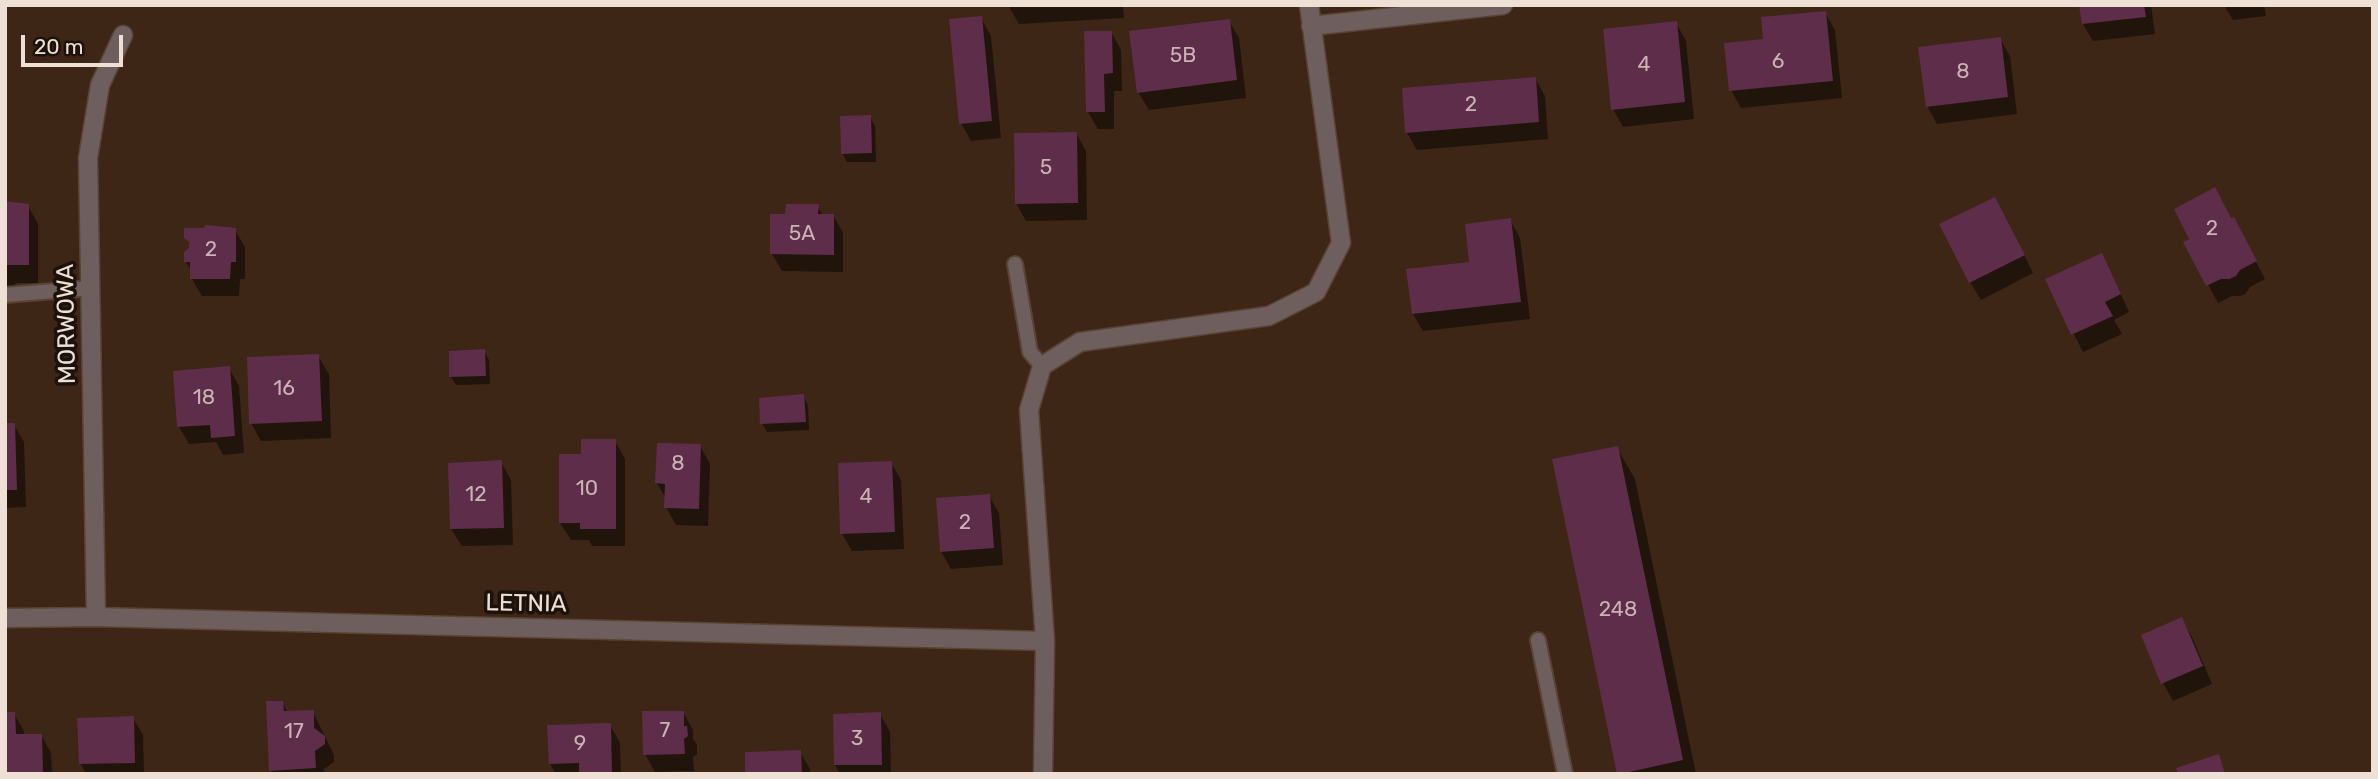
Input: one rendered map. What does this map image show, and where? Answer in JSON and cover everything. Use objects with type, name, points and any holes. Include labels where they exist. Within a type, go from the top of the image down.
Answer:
[{"type":"street","points":[[1043,774],[1045,641],[1029,410],[1042,366],[1080,342],[1269,316],[1316,292],[1341,243],[1309,5]]},
{"type":"street","points":[[1311,26],[1503,5]]},
{"type":"street","name":"MORWOWA","points":[[96,617],[88,158],[100,85],[123,36]]},
{"type":"street","name":"LETNIA","points":[[5,618],[96,617],[1045,641]]},
{"type":"lane","points":[[1015,264],[1030,352],[1042,366]]},
{"type":"lane","points":[[5,295],[90,288]]},
{"type":"lane","points":[[1538,640],[1565,774]]},
{"type":"building","points":[[2079,5],[2144,5],[2146,17],[2082,24]]},
{"type":"building","points":[[1826,11],[1833,81],[1729,91],[1724,43],[1763,39],[1761,17]]},
{"type":"building","points":[[982,16],[992,121],[959,124],[949,19]]},
{"type":"building","points":[[1230,19],[1237,80],[1137,93],[1129,31]]},
{"type":"building","points":[[1677,21],[1685,102],[1611,110],[1603,29]]},
{"type":"building","points":[[1084,31],[1112,31],[1113,73],[1104,74],[1105,112],[1086,112]]},
{"type":"building","points":[[2001,37],[2008,97],[1926,107],[1918,47]]},
{"type":"building","points":[[1536,77],[1539,122],[1405,133],[1402,88]]},
{"type":"building","points":[[871,115],[872,153],[841,154],[840,116]]},
{"type":"building","points":[[1077,132],[1078,203],[1015,204],[1014,133]]},
{"type":"building","points":[[2215,187],[2257,261],[2240,270],[2236,276],[2206,286],[2183,242],[2189,239],[2174,209]]},
{"type":"building","points":[[1995,197],[2025,255],[1969,283],[1939,224]]},
{"type":"building","points":[[5,201],[29,204],[29,265],[5,265]]},
{"type":"building","points":[[786,204],[819,204],[818,214],[834,214],[834,255],[770,254],[770,214],[785,214]]},
{"type":"building","points":[[1511,218],[1521,302],[1412,314],[1406,269],[1469,262],[1465,224]]},
{"type":"building","points":[[206,225],[236,228],[236,262],[231,262],[230,279],[190,279],[190,262],[184,262],[184,252],[189,248],[189,242],[184,238],[184,228],[203,228]]},
{"type":"building","points":[[2102,253],[2121,294],[2105,302],[2113,316],[2071,335],[2045,279]]},
{"type":"building","points":[[485,349],[486,376],[449,377],[449,351]]},
{"type":"building","points":[[319,354],[322,421],[249,424],[247,357]]},
{"type":"building","points":[[230,366],[235,436],[211,438],[210,425],[177,427],[173,371]]},
{"type":"building","points":[[804,394],[806,422],[760,424],[759,398]]},
{"type":"building","points":[[5,423],[15,423],[17,490],[5,490]]},
{"type":"building","points":[[581,439],[616,439],[616,529],[580,529],[580,523],[559,523],[559,454],[581,454]]},
{"type":"building","points":[[657,443],[701,444],[699,509],[664,508],[665,484],[655,483]]},
{"type":"building","points":[[1618,446],[1683,760],[1620,774],[1617,774],[1552,459]]},
{"type":"building","points":[[502,460],[504,528],[450,529],[448,463]]},
{"type":"building","points":[[892,461],[895,532],[840,534],[838,463]]},
{"type":"building","points":[[990,494],[994,548],[940,552],[936,498]]},
{"type":"building","points":[[2182,617],[2203,666],[2161,684],[2141,635]]},
{"type":"building","points":[[266,701],[283,701],[284,711],[314,710],[314,728],[325,736],[325,744],[315,751],[316,768],[269,771]]},
{"type":"building","points":[[642,711],[684,711],[684,726],[687,726],[688,736],[684,739],[685,754],[643,755]]},
{"type":"building","points":[[5,712],[15,712],[16,734],[42,734],[43,773],[5,774]]},
{"type":"building","points":[[881,712],[882,765],[834,765],[833,714]]},
{"type":"building","points":[[134,716],[135,763],[79,764],[77,718]]},
{"type":"building","points":[[611,723],[612,774],[579,774],[579,763],[549,764],[547,725]]},
{"type":"building","points":[[801,750],[802,774],[745,774],[745,752]]},
{"type":"building","points":[[2219,754],[2225,774],[2178,774],[2176,768]]}]
